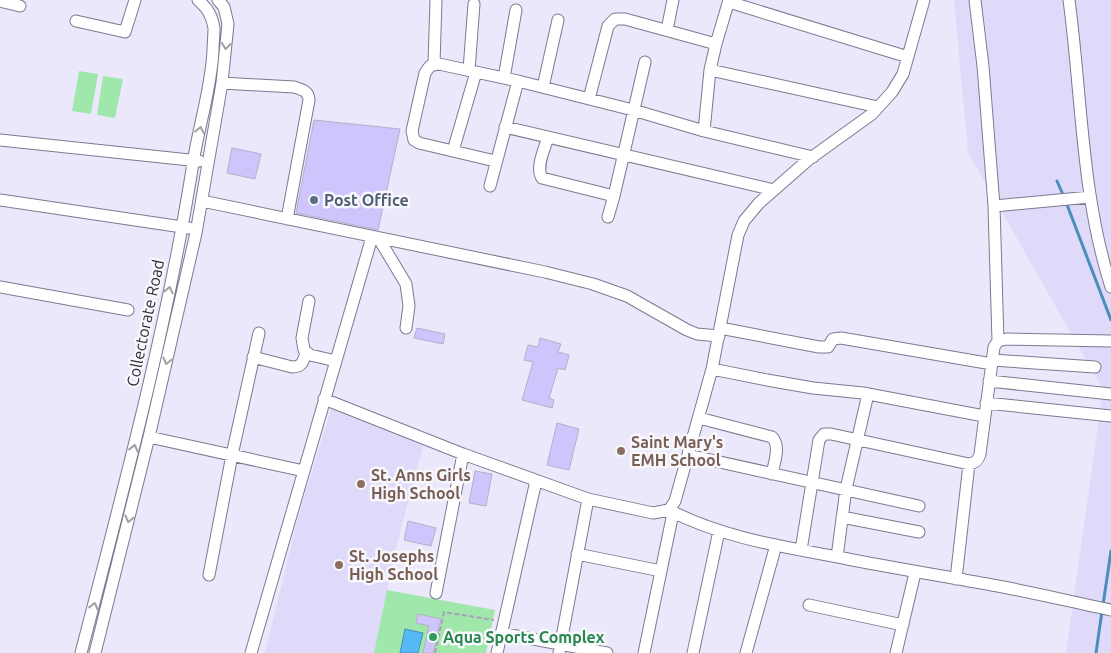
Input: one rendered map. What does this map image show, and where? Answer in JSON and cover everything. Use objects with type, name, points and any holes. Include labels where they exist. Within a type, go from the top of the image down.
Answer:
[{"type":"street","points":[[76,21],[125,32],[134,0]]},
{"type":"street","points":[[198,0],[208,9],[218,0]]},
{"type":"street","name":"Collectorate Road","points":[[95,653],[149,437],[197,230],[222,84],[228,24],[224,7],[218,0]]},
{"type":"street","points":[[434,64],[436,0]]},
{"type":"street","points":[[667,30],[673,0]]},
{"type":"street","points":[[644,653],[671,511],[712,369],[738,235],[744,221],[759,203],[813,157],[872,114],[892,92],[903,74],[924,0]]},
{"type":"street","points":[[801,550],[811,482],[821,436],[824,434],[969,464],[977,461],[979,458],[994,347],[998,341],[994,206],[983,66],[975,0]]},
{"type":"street","points":[[1069,0],[1090,197],[1101,255],[1111,287]]},
{"type":"street","points":[[0,1],[20,6]]},
{"type":"street","points":[[704,131],[710,70],[729,1],[908,58]]},
{"type":"street","points":[[453,151],[473,71],[474,4]]},
{"type":"street","name":"Collectorate Road","points":[[82,653],[137,435],[183,226],[210,82],[214,28],[208,9]]},
{"type":"street","points":[[504,78],[516,10]]},
{"type":"street","points":[[589,99],[608,26],[615,19],[625,19],[716,44]]},
{"type":"street","points":[[543,87],[558,20]]},
{"type":"street","points":[[608,217],[645,62]]},
{"type":"street","points":[[496,161],[418,143],[412,136],[427,68],[434,64],[518,81],[633,110],[704,131],[813,157]]},
{"type":"street","points":[[710,70],[878,107]]},
{"type":"street","points":[[490,186],[518,81]]},
{"type":"street","points":[[222,84],[294,87],[306,92],[309,96],[287,219]]},
{"type":"street","points":[[505,127],[774,190]]},
{"type":"street","points":[[548,137],[539,169],[542,178],[614,196]]},
{"type":"street","points":[[0,140],[208,163]]},
{"type":"street","points":[[994,206],[1090,197]]},
{"type":"street","points":[[0,200],[183,226],[197,230]]},
{"type":"street","points":[[202,201],[545,272],[593,284],[627,296],[692,332],[720,332],[818,347],[828,347],[833,339],[841,338],[992,362],[1095,368]]},
{"type":"street","points":[[375,238],[406,284],[409,306],[406,328]]},
{"type":"street","points":[[251,653],[291,528],[304,472],[314,451],[324,399],[375,238]]},
{"type":"street","points":[[0,287],[128,310]]},
{"type":"street","points":[[253,357],[292,367],[302,364],[306,353],[302,338],[309,301]]},
{"type":"street","points":[[209,575],[232,455],[259,333]]},
{"type":"street","points":[[998,341],[1007,339],[1111,341]]},
{"type":"street","points":[[306,353],[336,361]]},
{"type":"street","points":[[712,369],[813,388],[868,394],[984,416]]},
{"type":"street","points":[[989,381],[1111,394]]},
{"type":"street","points":[[837,557],[846,489],[868,394]]},
{"type":"street","points":[[324,399],[463,454],[588,499],[653,513],[671,511],[690,521],[719,531],[776,545],[993,585],[1110,610]]},
{"type":"street","points":[[986,403],[1111,416]]},
{"type":"street","points":[[699,418],[772,438],[777,448],[772,474]]},
{"type":"street","points":[[149,437],[304,472]]},
{"type":"street","points":[[436,593],[463,454]]},
{"type":"street","points":[[688,455],[919,506]]},
{"type":"street","points":[[956,579],[969,464]]},
{"type":"street","points":[[497,653],[536,481]]},
{"type":"street","points":[[560,649],[588,499]]},
{"type":"street","points":[[842,517],[919,532]]},
{"type":"street","points":[[693,653],[719,531]]},
{"type":"street","points":[[746,653],[776,545]]},
{"type":"street","points":[[578,554],[661,571]]},
{"type":"street","points":[[896,653],[915,572]]},
{"type":"street","points":[[809,605],[903,625]]},
{"type":"street","points":[[502,627],[560,649],[607,653]]},
{"type":"path","points":[[435,653],[444,612],[502,627]]},
{"type":"shaded area","points":[[954,0],[1111,0],[1111,653],[1066,653],[1103,390],[968,152]]},
{"type":"shaded area","points":[[331,409],[424,443],[398,540],[374,653],[265,653],[298,517]]},
{"type":"green space","points":[[79,71],[98,74],[91,114],[72,111]]},
{"type":"green space","points":[[103,76],[123,79],[115,118],[97,115]]},
{"type":"green space","name":"Aqua Sports Complex","points":[[387,590],[495,610],[486,653],[374,653]]},
{"type":"water","points":[[405,629],[423,633],[418,653],[400,653]]},
{"type":"building","points":[[314,120],[400,129],[378,230],[296,213]]},
{"type":"building","points":[[232,148],[261,154],[255,179],[227,173]]},
{"type":"building","points":[[417,328],[445,334],[443,344],[414,338]]},
{"type":"building","points":[[540,338],[561,344],[558,352],[569,355],[565,370],[558,368],[549,398],[554,400],[552,408],[522,400],[533,362],[524,360],[528,345],[538,347]]},
{"type":"building","points":[[557,423],[579,429],[569,470],[547,465]]},
{"type":"building","points":[[475,471],[492,474],[486,506],[469,503]]},
{"type":"building","points":[[408,521],[436,528],[431,546],[404,540]]},
{"type":"building","points":[[418,614],[441,619],[433,653],[423,653],[429,626],[416,623]]},
{"type":"waterway","points":[[1057,181],[1064,197]]},
{"type":"waterway","points":[[1066,202],[1111,320]]},
{"type":"waterway","points":[[1103,605],[1111,551]]},
{"type":"waterway","points":[[1096,653],[1102,611]]},
{"type":"place","name":"Post Office","points":[[314,200]]},
{"type":"place","name":"Saint Mary's EMH School","points":[[621,451]]},
{"type":"place","name":"St. Anns Girls High School","points":[[361,484]]},
{"type":"place","name":"St. Josephs High School","points":[[339,565]]},
{"type":"place","name":"Aqua Sports Complex","points":[[433,637]]}]
